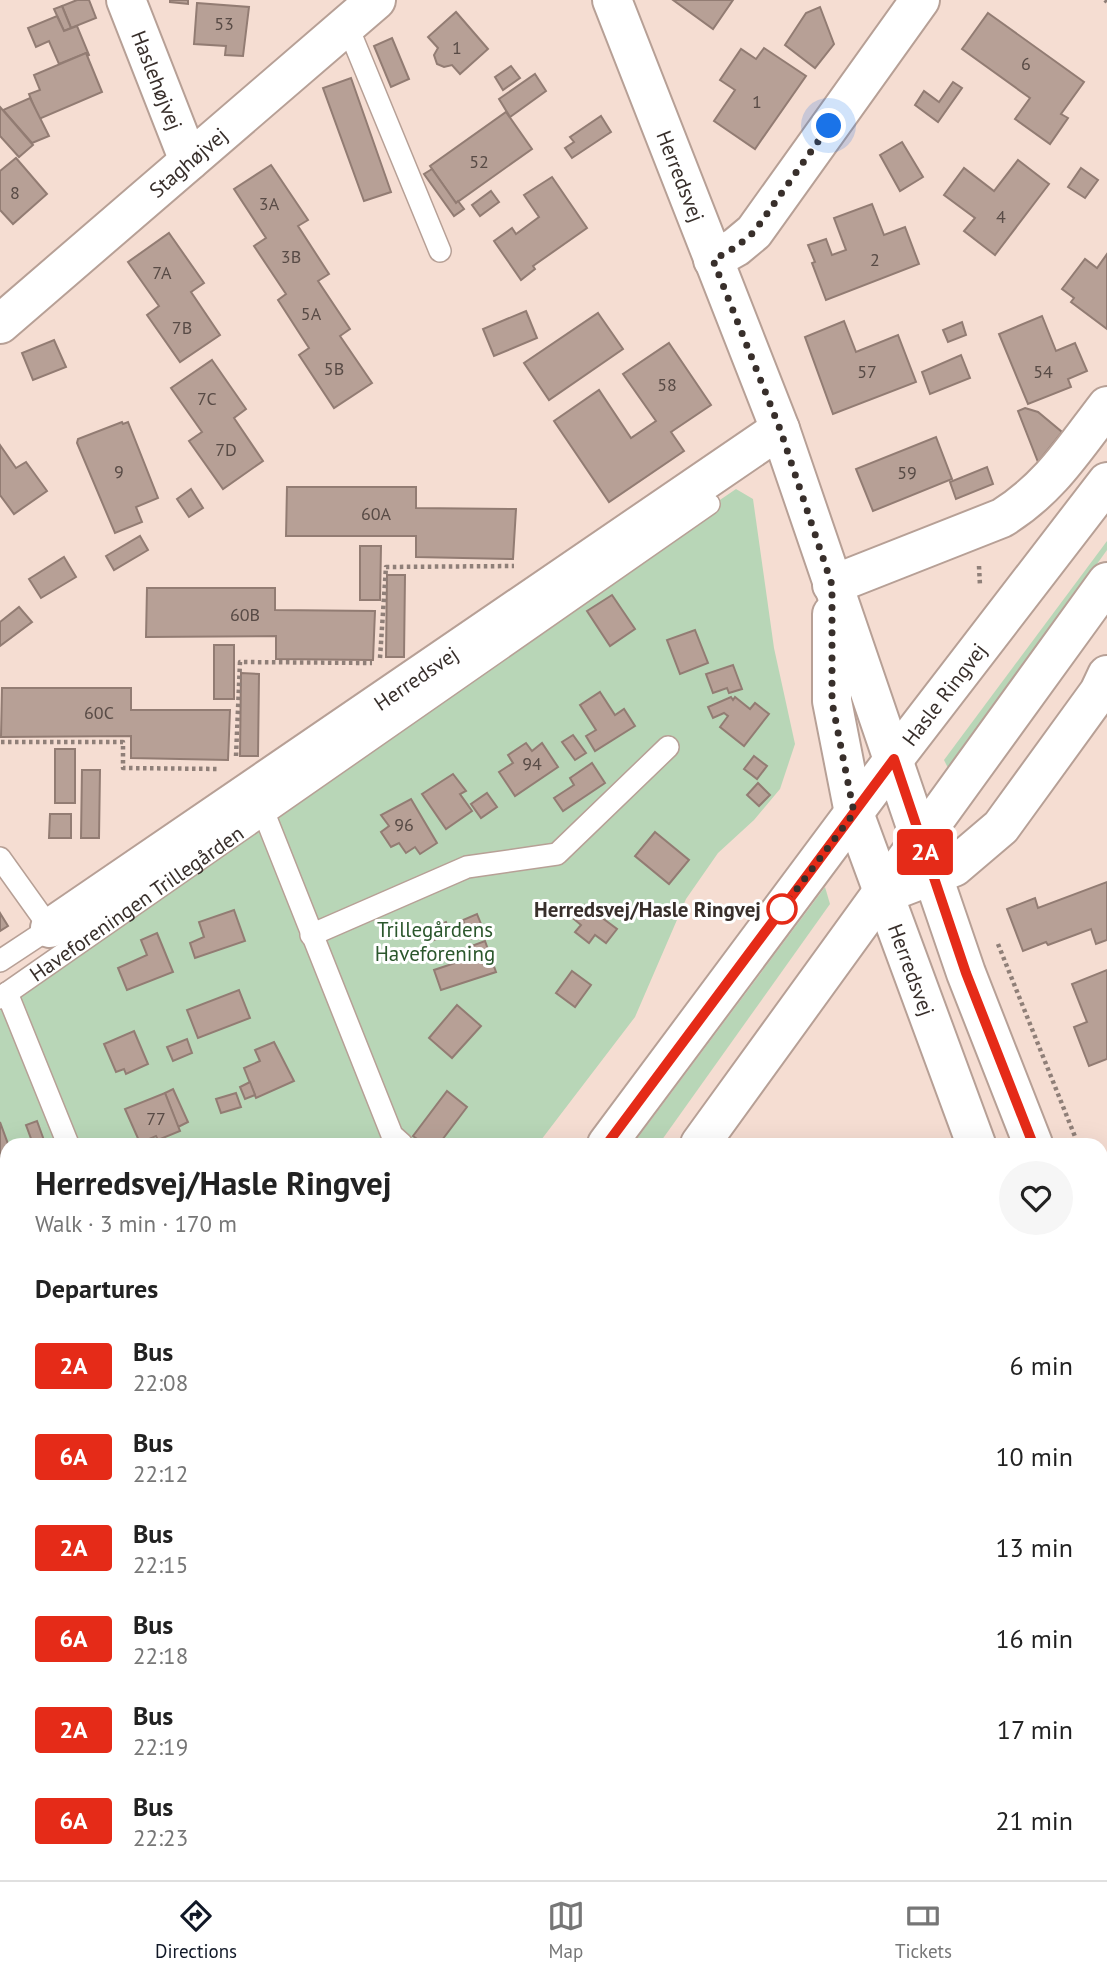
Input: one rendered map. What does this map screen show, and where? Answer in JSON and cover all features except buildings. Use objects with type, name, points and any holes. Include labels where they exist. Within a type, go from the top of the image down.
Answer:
[{"type":"street","name":"Haslehøjvej","points":[[126,0],[189,161]]},
{"type":"street","name":"Staghøjvej","points":[[0,324],[376,0]]},
{"type":"street","name":"Herredsvej","points":[[612,0],[780,429],[966,973],[1030,1138]]},
{"type":"street","points":[[713,260],[736,247],[754,232],[919,0]]},
{"type":"street","points":[[832,585],[1002,518],[1027,502],[1049,482],[1107,406]]},
{"type":"street","name":"Herredsvej","points":[[50,928],[780,429]]},
{"type":"street","name":"Hasle Ringvej","points":[[611,1138],[894,759],[1107,482]]},
{"type":"street","points":[[704,1138],[1107,582]]},
{"type":"street","name":"Herredsvej","points":[[832,585],[832,702],[854,813],[974,1138]]},
{"type":"street","points":[[883,893],[954,867],[1001,827],[1098,692],[1107,675]]},
{"type":"lane","points":[[347,25],[440,251]]},
{"type":"lane","name":"Haveforeningen Trillegården","points":[[65,1138],[3,995],[709,504]]},
{"type":"lane","points":[[312,934],[467,867],[557,854],[668,747]]},
{"type":"lane","name":"Haveforeningen Trillegården","points":[[264,813],[395,1138]]},
{"type":"lane","points":[[0,858],[50,928],[0,961]]},
{"type":"path","points":[[236,769],[240,662],[380,663],[386,567],[526,566]]},
{"type":"path","points":[[1,742],[123,743],[123,768],[223,769]]},
{"type":"green space","name":"Trillegårdens Haveforening","points":[[736,489],[753,499],[774,648],[795,744],[780,789],[754,820],[718,853],[686,899],[635,1017],[543,1138],[0,1138],[0,991]]},
{"type":"green space","points":[[1107,541],[1107,550],[949,770],[944,760]]},
{"type":"green space","points":[[825,887],[830,904],[663,1138],[637,1138]]},
{"type":"bus line","name":"2A","points":[[611,1138],[894,759],[966,973],[1031,1138]]},
{"type":"place","name":"Herredsvej/Hasle Ringvej","points":[[782,909]]},
{"type":"route","points":[[782,909],[854,813],[832,702],[832,585],[780,429],[713,260],[736,247],[754,232],[829,126]]}]
